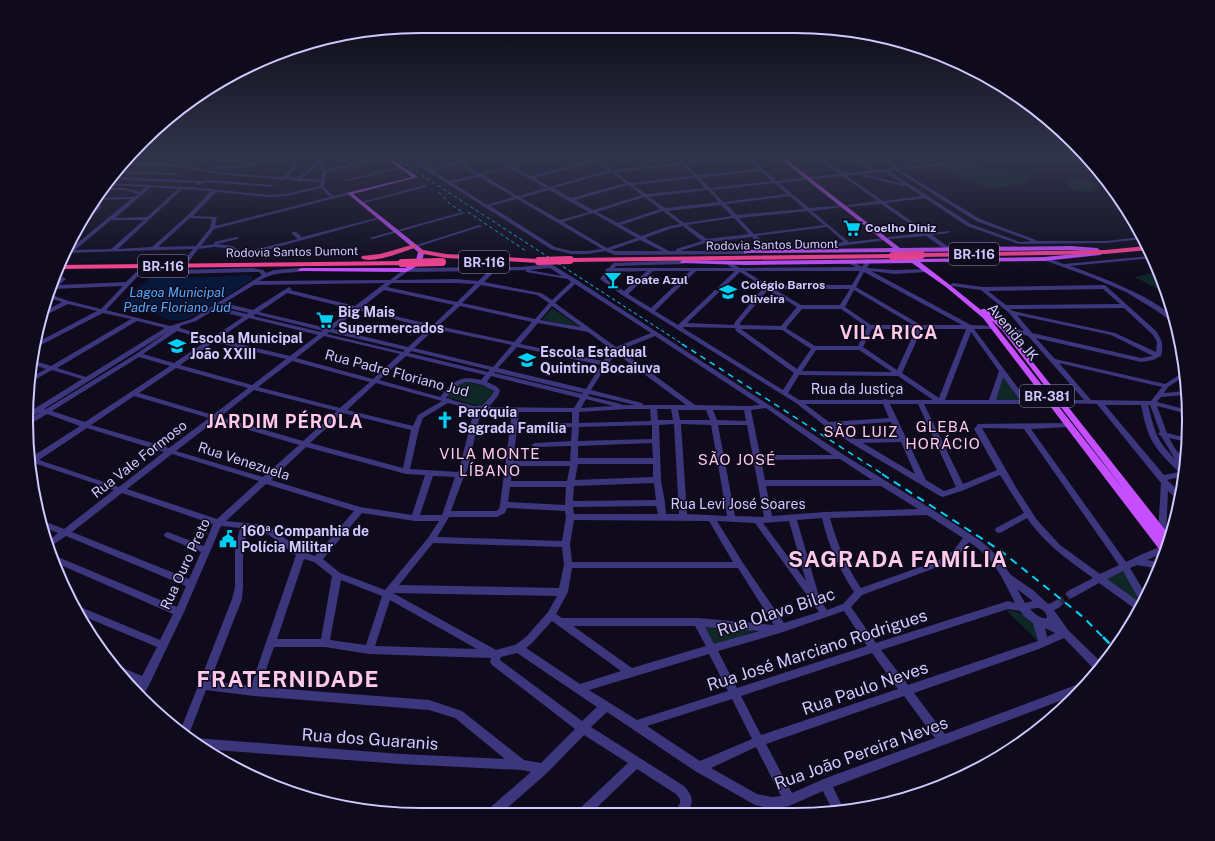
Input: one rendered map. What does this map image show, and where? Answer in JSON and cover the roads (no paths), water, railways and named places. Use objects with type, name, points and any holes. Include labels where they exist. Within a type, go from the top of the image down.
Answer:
[{"type":"highway","name":"Rodovia Santos Dumont","points":[[819,251],[918,258],[1105,252],[1141,248]]},
{"type":"highway","points":[[796,257],[819,251]]},
{"type":"highway","points":[[796,257],[819,251]]},
{"type":"highway","points":[[267,263],[292,260],[419,255],[505,257],[524,260]]},
{"type":"highway","points":[[666,257],[683,262]]},
{"type":"highway","name":"Rodovia Santos Dumont","points":[[66,264],[539,261],[666,257],[796,257]]},
{"type":"highway","points":[[101,264],[130,261],[188,259],[220,263]]},
{"type":"highway","name":"Rodovia Santos Dumont","points":[[64,267],[267,263],[281,269],[403,262]]},
{"type":"highway","points":[[116,267],[134,270],[137,274]]},
{"type":"main road","points":[[353,196],[397,232],[419,255]]},
{"type":"main road","name":"Avenida JK","points":[[831,196],[887,238],[918,258],[988,313],[1003,328],[1162,533],[1163,539]]},
{"type":"main road","name":"Avenida JK","points":[[835,196],[849,206],[900,250],[918,258],[926,270],[985,317],[1161,544]]},
{"type":"main road","points":[[819,251],[1071,248],[1116,250]]},
{"type":"main road","points":[[747,256],[769,252],[796,257],[850,262],[868,262],[918,258],[1044,259],[1105,252]]},
{"type":"main road","name":"Rua Vale Formoso","points":[[406,270],[419,255]]},
{"type":"main road","points":[[747,256],[757,262],[796,257]]},
{"type":"main road","points":[[683,262],[726,258]]},
{"type":"main road","points":[[303,268],[406,270]]},
{"type":"street","points":[[113,250],[172,196]]},
{"type":"street","points":[[152,249],[189,217],[208,196]]},
{"type":"street","points":[[234,196],[260,196]]},
{"type":"street","points":[[212,228],[336,196]]},
{"type":"street","points":[[360,203],[386,196]]},
{"type":"street","points":[[471,196],[553,248],[564,251],[601,252],[683,224],[842,206]]},
{"type":"street","points":[[563,196],[641,238],[666,257]]},
{"type":"street","points":[[570,200],[584,196]]},
{"type":"street","points":[[560,222],[643,196]]},
{"type":"street","points":[[644,196],[706,241],[726,258],[738,271],[800,307],[842,307],[870,327],[993,327]]},
{"type":"street","points":[[716,196],[769,252]]},
{"type":"street","points":[[617,225],[663,210],[780,196]]},
{"type":"street","points":[[792,196],[848,243]]},
{"type":"street","points":[[873,196],[948,250]]},
{"type":"street","points":[[849,206],[935,196]]},
{"type":"street","points":[[938,196],[986,224],[1038,242]]},
{"type":"street","points":[[487,206],[518,197],[607,250],[618,253],[666,257],[726,258]]},
{"type":"street","points":[[925,197],[969,225],[1019,243],[1106,242],[1136,239]]},
{"type":"street","points":[[103,199],[134,198]]},
{"type":"street","points":[[74,248],[111,219],[134,198]]},
{"type":"street","points":[[94,212],[99,208],[99,206],[97,206]]},
{"type":"street","points":[[371,238],[464,213]]},
{"type":"street","points":[[188,259],[212,228],[216,218],[189,217]]},
{"type":"street","points":[[111,219],[149,218]]},
{"type":"street","points":[[71,253],[229,246],[244,254],[380,218]]},
{"type":"street","points":[[430,270],[419,255],[481,226]]},
{"type":"street","points":[[608,270],[614,265],[666,257],[706,241],[827,226]]},
{"type":"street","points":[[819,251],[848,243],[948,232]]},
{"type":"street","points":[[294,233],[301,239]]},
{"type":"street","points":[[196,248],[236,238]]},
{"type":"street","points":[[681,327],[738,271],[747,256]]},
{"type":"street","points":[[1063,265],[1146,258]]},
{"type":"street","points":[[1044,259],[1124,288],[1152,304],[1168,316]]},
{"type":"street","points":[[850,262],[970,327],[1026,403]]},
{"type":"street","points":[[842,307],[852,287],[868,262]]},
{"type":"street","points":[[406,270],[520,269],[551,266],[767,406],[841,457],[930,512],[988,551],[1008,578],[1035,597],[1047,609],[1065,633],[1096,664]]},
{"type":"street","points":[[33,413],[87,379],[175,328],[194,320],[265,275],[274,272],[303,268]]},
{"type":"street","name":"Rua Ouro Preto","points":[[141,689],[179,612],[218,522],[434,327],[494,269]]},
{"type":"street","points":[[520,269],[573,280]]},
{"type":"street","points":[[608,270],[738,271],[864,269],[894,272],[926,270]]},
{"type":"street","points":[[40,344],[102,311],[137,274],[146,272],[252,270],[261,271],[265,275]]},
{"type":"street","name":"Rua Vale Formoso","points":[[53,542],[406,270]]},
{"type":"street","name":"Rua da Justiça","points":[[608,270],[603,279],[624,294],[681,327],[798,402],[1052,402]]},
{"type":"street","points":[[651,311],[694,270]]},
{"type":"street","points":[[624,294],[651,271]]},
{"type":"street","points":[[482,383],[573,280]]},
{"type":"street","points":[[252,283],[456,281],[481,283],[538,294],[591,330],[695,408]]},
{"type":"street","points":[[35,459],[286,291],[295,283]]},
{"type":"street","points":[[57,287],[127,284]]},
{"type":"street","points":[[953,285],[983,289],[1104,287],[1159,338],[1162,344],[1158,356],[1151,359],[1134,358],[1003,328]]},
{"type":"street","points":[[767,287],[852,287],[920,327]]},
{"type":"street","points":[[767,287],[737,323],[738,330],[798,373],[898,374]]},
{"type":"street","points":[[383,288],[536,321],[591,330]]},
{"type":"street","points":[[983,289],[1011,312],[1089,402]]},
{"type":"street","points":[[286,291],[434,327],[647,373]]},
{"type":"street","name":"Rua Padre Floriano Jud","points":[[54,298],[480,408],[516,410],[576,410],[627,407]]},
{"type":"street","points":[[49,311],[67,302]]},
{"type":"street","points":[[219,304],[252,314],[492,372],[627,407],[746,408],[767,406]]},
{"type":"street","points":[[1006,307],[1125,306]]},
{"type":"street","points":[[783,328],[800,307]]},
{"type":"street","points":[[213,308],[252,314]]},
{"type":"street","points":[[1011,312],[1113,334],[1158,356]]},
{"type":"street","points":[[35,377],[136,319]]},
{"type":"street","points":[[681,327],[737,326],[783,328],[814,348],[860,348],[941,402],[970,327]]},
{"type":"street","points":[[860,348],[870,327]]},
{"type":"street","points":[[898,374],[920,327]]},
{"type":"street","points":[[33,420],[138,355],[175,328]]},
{"type":"street","points":[[270,643],[325,644],[369,650],[496,654],[518,648],[529,640],[551,614],[563,592],[568,565],[566,544],[570,517],[569,506],[574,463],[576,410],[584,395],[616,349],[654,334]]},
{"type":"street","points":[[784,393],[814,348]]},
{"type":"street","points":[[138,355],[340,411],[415,429]]},
{"type":"street","points":[[1053,360],[1166,386]]},
{"type":"street","points":[[37,364],[87,379]]},
{"type":"street","points":[[992,402],[1002,371]]},
{"type":"street","points":[[1152,403],[1166,386],[1180,377]]},
{"type":"street","points":[[369,650],[390,591],[431,540],[446,516],[460,475],[463,471],[480,408],[495,396],[497,390],[492,386],[482,383],[467,381],[459,382],[446,400],[420,416],[415,429],[406,471]]},
{"type":"street","points":[[132,393],[304,444],[406,471],[460,475]]},
{"type":"street","points":[[1160,395],[1181,393]]},
{"type":"street","points":[[584,395],[653,407]]},
{"type":"street","points":[[884,401],[922,481]]},
{"type":"street","points":[[798,402],[827,424],[943,494],[1002,471]]},
{"type":"street","points":[[920,402],[961,488]]},
{"type":"street","points":[[1060,402],[1152,403],[1182,410]]},
{"type":"street","points":[[1100,402],[1163,480],[1176,493]]},
{"type":"street","points":[[1144,403],[1152,431],[1159,445],[1179,468]]},
{"type":"street","points":[[1152,403],[1162,434],[1180,461]]},
{"type":"street","points":[[653,407],[656,424],[657,480],[662,517]]},
{"type":"street","points":[[674,408],[677,422],[683,517]]},
{"type":"street","points":[[709,408],[714,422],[731,518]]},
{"type":"street","points":[[746,408],[768,518]]},
{"type":"street","name":"Rua Venezuela","points":[[39,409],[85,425],[360,510],[415,518],[500,513],[504,505]]},
{"type":"street","points":[[516,410],[504,505],[569,506],[661,503]]},
{"type":"street","points":[[827,424],[893,420]]},
{"type":"street","points":[[538,426],[656,424],[677,422],[749,423]]},
{"type":"street","points":[[1069,425],[1026,427],[978,426],[978,429],[1002,471],[1045,537],[1135,604]]},
{"type":"street","points":[[1026,427],[1125,566],[1141,594]]},
{"type":"street","points":[[1162,434],[1181,439]]},
{"type":"street","points":[[854,441],[903,440]]},
{"type":"street","points":[[535,444],[656,441]]},
{"type":"street","points":[[757,458],[841,457]]},
{"type":"street","points":[[509,463],[656,461]]},
{"type":"street","points":[[35,462],[218,522],[264,527],[301,554],[317,560],[336,575],[390,591],[496,654]]},
{"type":"street","points":[[415,518],[430,473]]},
{"type":"street","points":[[1163,480],[1178,475]]},
{"type":"street","points":[[506,484],[571,484],[657,480]]},
{"type":"street","points":[[1162,533],[1163,480]]},
{"type":"street","points":[[762,483],[882,483]]},
{"type":"street","points":[[317,560],[360,510]]},
{"type":"street","name":"Rua Levi José Soares","points":[[570,517],[683,517],[757,520],[825,515],[930,512]]},
{"type":"street","points":[[999,530],[1029,514]]},
{"type":"street","points":[[825,515],[831,541],[837,555],[848,576],[859,592]]},
{"type":"street","points":[[792,517],[818,605]]},
{"type":"street","points":[[711,518],[779,628]]},
{"type":"street","points":[[757,520],[825,614]]},
{"type":"street","points":[[47,525],[191,584]]},
{"type":"street","points":[[186,729],[237,599],[239,587],[239,548],[245,526]]},
{"type":"street","points":[[168,535],[206,551]]},
{"type":"street","name":"Rua Olavo Bilac","points":[[578,689],[630,672],[712,650],[846,607],[859,592],[940,563],[956,553],[968,537]]},
{"type":"street","points":[[431,540],[566,544]]},
{"type":"street","points":[[1071,594],[1100,578],[1159,551]]},
{"type":"street","points":[[254,691],[301,554]]},
{"type":"street","points":[[59,561],[179,612]]},
{"type":"street","points":[[1138,562],[1154,565]]},
{"type":"street","points":[[568,565],[740,565]]},
{"type":"street","points":[[325,644],[336,575]]},
{"type":"street","points":[[1008,578],[1012,599],[1010,606],[1027,608],[1037,604],[1047,609],[1052,617],[1052,620],[1050,622],[1040,622]]},
{"type":"street","points":[[1011,589],[1040,622],[1065,633]]},
{"type":"street","points":[[390,591],[563,592]]},
{"type":"street","points":[[1047,609],[1057,604]]},
{"type":"street","name":"Rua José Marciano Rodrigues","points":[[636,725],[874,648],[1010,606]]},
{"type":"street","points":[[846,607],[874,648],[943,740]]},
{"type":"street","points":[[84,613],[162,645]]},
{"type":"street","points":[[551,614],[630,672]]},
{"type":"street","points":[[561,622],[698,622],[779,628]]},
{"type":"street","points":[[698,622],[790,800]]},
{"type":"street","points":[[1040,622],[1043,643]]},
{"type":"street","name":"Rua Paulo Neves","points":[[699,767],[759,741],[1043,643],[1065,633]]},
{"type":"street","name":"Rua João Pereira Neves","points":[[518,648],[578,689],[610,708],[699,767],[755,799],[772,803],[790,800],[826,784],[1072,691]]},
{"type":"street","points":[[496,654],[495,662],[584,729],[680,790],[686,797],[686,805],[684,808]]},
{"type":"street","points":[[128,674],[145,682]]},
{"type":"street","points":[[202,685],[254,691],[429,705],[458,714],[522,765]]},
{"type":"street","points":[[498,808],[543,769],[602,709],[606,707]]},
{"type":"street","name":"Rua dos Guaranis","points":[[207,744],[400,759],[522,765],[543,769]]},
{"type":"street","points":[[588,808],[637,762]]},
{"type":"street","points":[[826,784],[836,806]]},
{"type":"water","name":"Lagoa Municipal Padre Floriano Jud","points":[[248,275],[252,277],[252,279],[206,310],[185,320],[169,320],[155,314],[122,307],[122,302],[151,278]]},
{"type":"waterway","points":[[201,249],[227,249],[231,256],[265,258],[315,253],[365,240]]},
{"type":"waterway","points":[[76,260],[127,257],[145,251]]},
{"type":"tunnel","points":[[1057,604],[1071,594]]},
{"type":"railway","points":[[443,196],[450,204],[461,211]]},
{"type":"railway","points":[[455,196],[684,345]]},
{"type":"railway","points":[[468,212],[526,251]]},
{"type":"railway","points":[[682,344],[884,475]]},
{"type":"railway","points":[[882,474],[1001,551],[1083,617],[1111,645]]},
{"type":"place","name":"Coelho Diniz","points":[[852,228]]},
{"type":"place","name":"Boate Azul","points":[[613,280]]},
{"type":"place","name":"Colégio Barros Oliveira","points":[[728,292]]},
{"type":"place","name":"Big Mais Supermercados","points":[[325,320]]},
{"type":"place","name":"Escola Municipal João XXIII","points":[[177,346]]},
{"type":"place","name":"Escola Estadual Quintino Bocaiuva","points":[[527,360]]},
{"type":"place","name":"Paróquia Sagrada Família","points":[[445,420]]},
{"type":"place","name":"160ª Companhia de Polícia Militar","points":[[228,539]]},
{"type":"district","name":"VILA RICA","points":[[889,332]]},
{"type":"district","name":"JARDIM PÉROLA","points":[[285,421]]},
{"type":"district","name":"SÃO LUIZ","points":[[861,431]]},
{"type":"district","name":"GLEBA HORÁCIO","points":[[943,434]]},
{"type":"district","name":"SÃO JOSÉ","points":[[737,459]]},
{"type":"district","name":"VILA MONTE LÍBANO","points":[[490,462]]},
{"type":"district","name":"SAGRADA FAMÍLIA","points":[[898,559]]},
{"type":"district","name":"FRATERNIDADE","points":[[288,679]]}]
